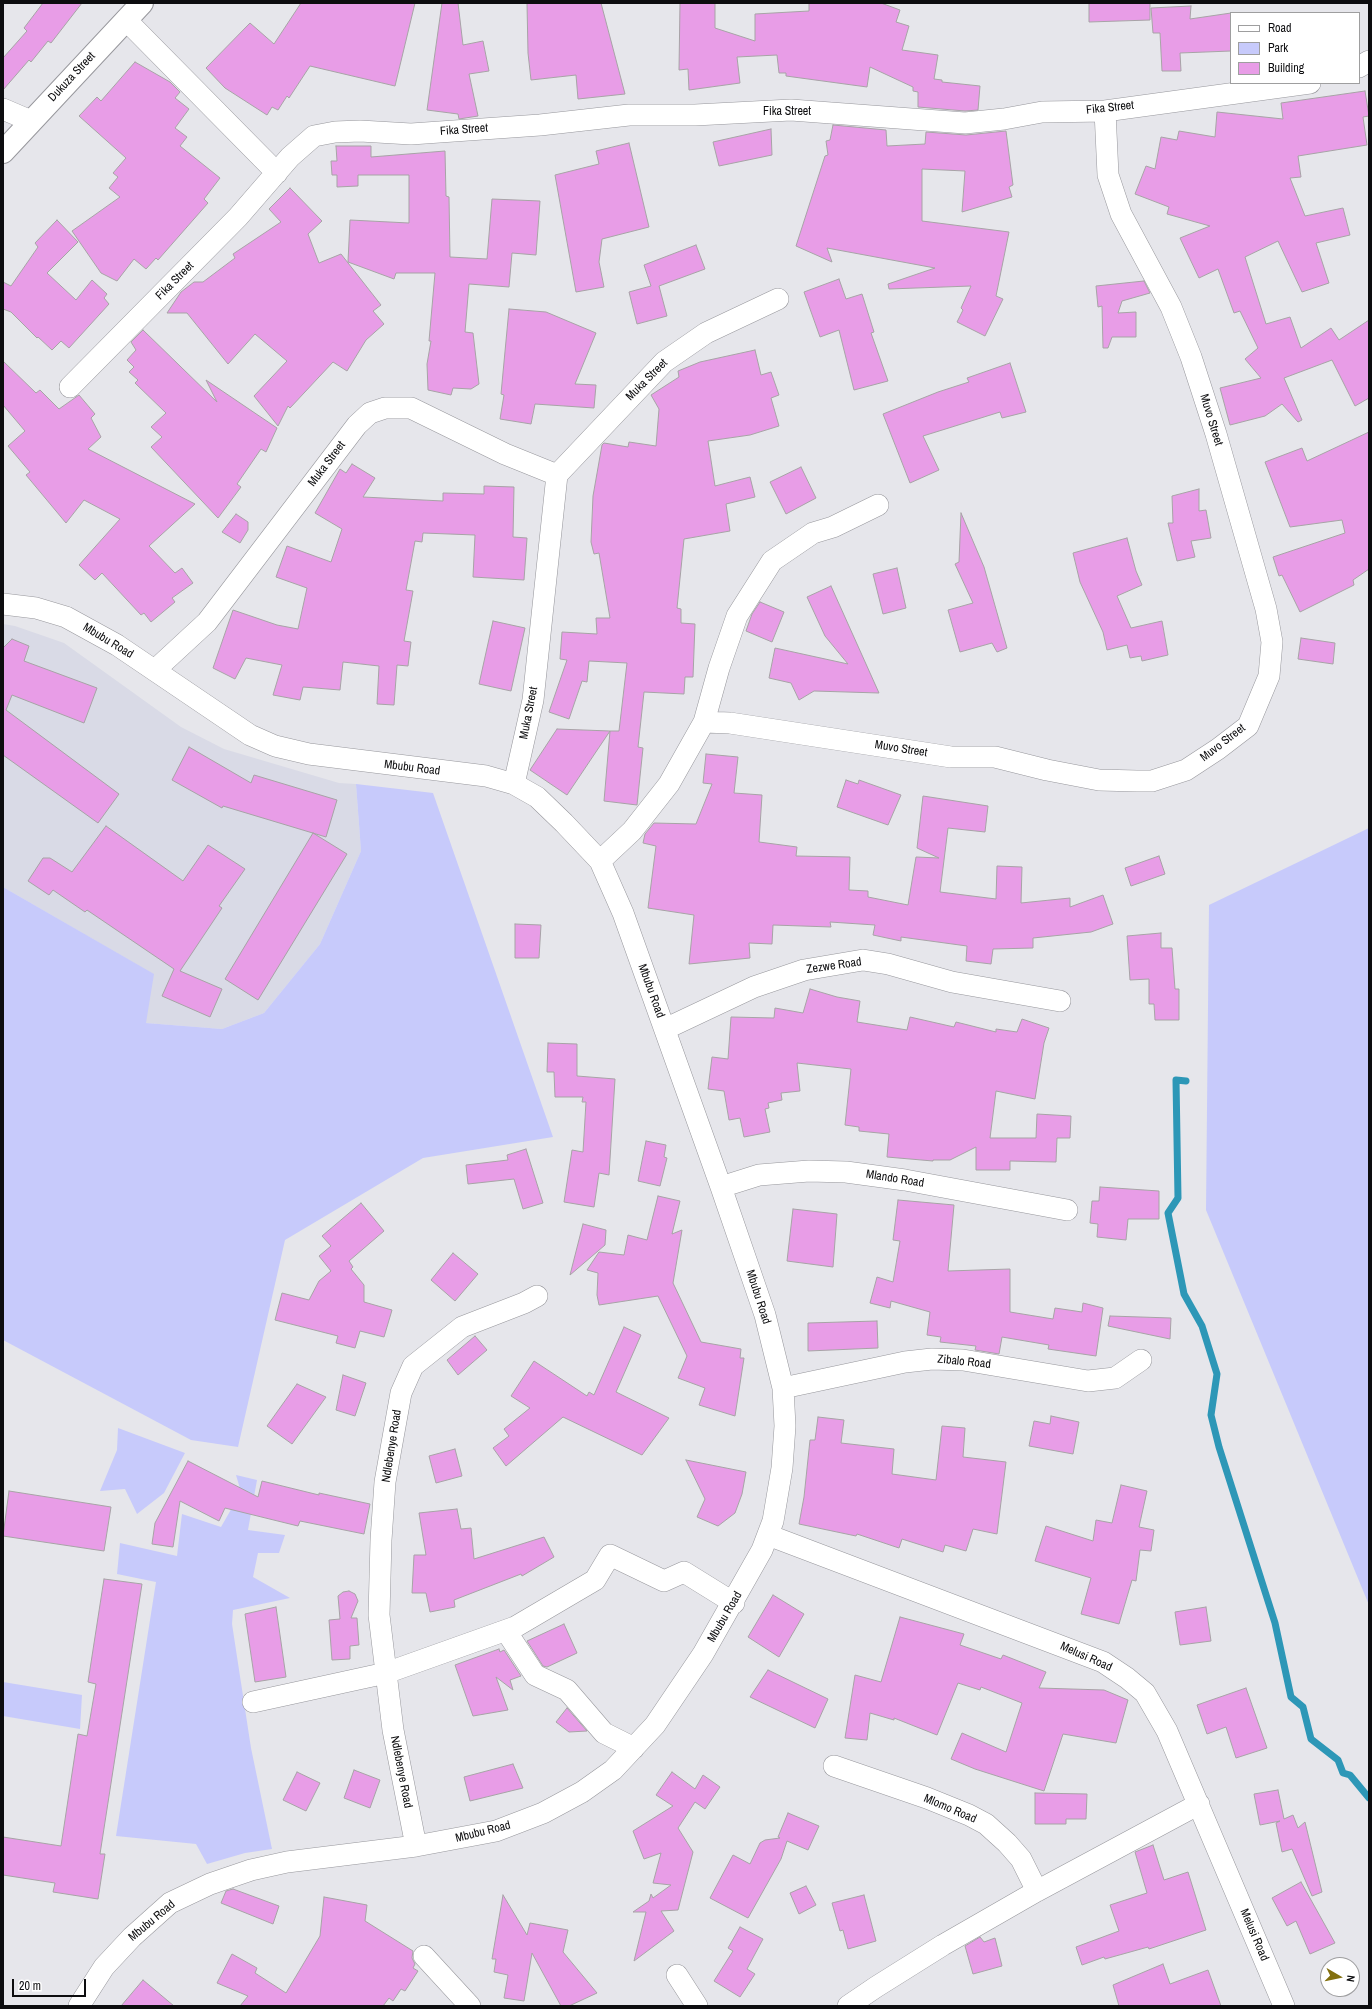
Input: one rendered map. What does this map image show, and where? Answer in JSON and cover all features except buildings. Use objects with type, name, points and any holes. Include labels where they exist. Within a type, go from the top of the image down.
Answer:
[{"type":"main road","name":"Dukuza Street","points":[[3,152],[142,3]]},
{"type":"street","points":[[126,20],[277,172]]},
{"type":"street","points":[[1360,66],[1369,61]]},
{"type":"street","name":"Fika Street","points":[[70,387],[238,217],[290,157],[314,136],[335,132],[360,131],[411,134],[540,125],[629,115],[791,110],[966,123],[1004,119],[1042,112],[1105,111],[1303,84]]},
{"type":"street","points":[[3,108],[31,121]]},
{"type":"street","name":"Muvo Street","points":[[704,722],[730,723],[951,757],[996,756],[1047,770],[1099,780],[1137,781],[1152,781],[1186,770],[1218,749],[1248,726],[1269,676],[1272,642],[1266,609],[1216,434],[1191,357],[1171,307],[1121,214],[1108,175],[1105,111]]},
{"type":"street","name":"Muka Street","points":[[514,784],[533,700],[556,475],[664,362],[706,333],[778,299]]},
{"type":"street","name":"Muka Street","points":[[155,670],[207,622],[357,425],[370,413],[385,408],[411,408],[505,454],[556,475]]},
{"type":"street","points":[[600,861],[632,831],[669,784],[704,722],[719,668],[737,616],[772,560],[813,533],[832,527],[878,505]]},
{"type":"street","name":"Mbubu Road","points":[[3,604],[36,608],[66,617],[117,645],[250,735],[275,746],[309,754],[486,776],[514,784],[537,797],[564,822],[600,861],[623,913],[722,1187],[765,1315],[783,1388],[785,1426],[782,1468],[777,1501],[768,1535],[762,1550],[734,1602],[703,1654],[660,1719],[613,1770],[588,1788],[543,1813],[496,1831],[416,1846],[287,1862],[251,1870],[210,1884],[170,1903],[132,1937],[104,1967],[79,2006]]},
{"type":"street","name":"Zezwe Road","points":[[665,1029],[754,987],[804,970],[863,960],[888,964],[952,982],[1060,1001]]},
{"type":"street","name":"Mlando Road","points":[[722,1187],[759,1175],[809,1171],[846,1172],[904,1180],[1067,1210]]},
{"type":"street","name":"Ndlebenye Road","points":[[416,1846],[393,1730],[379,1615],[381,1540],[385,1482],[401,1393],[413,1366],[462,1327],[524,1303],[537,1296]]},
{"type":"street","name":"Zibalo Road","points":[[783,1388],[905,1362],[932,1359],[963,1360],[1088,1381],[1115,1378],[1141,1360]]},
{"type":"street","name":"Melusi Road","points":[[768,1535],[1103,1662],[1127,1678],[1145,1693],[1167,1731],[1284,2006]]},
{"type":"street","points":[[253,1702],[386,1673],[515,1627],[595,1580],[610,1555],[664,1581],[684,1572],[734,1602]]},
{"type":"street","points":[[506,1630],[535,1675],[568,1690],[604,1733],[634,1748]]},
{"type":"street","name":"Mlomo Road","points":[[834,1766],[927,1798],[969,1815],[986,1824],[1007,1843],[1021,1860],[1037,1891]]},
{"type":"street","points":[[848,2006],[876,1986],[942,1945],[1037,1891],[1199,1804]]},
{"type":"street","points":[[424,1956],[470,2006]]},
{"type":"street","points":[[677,1974],[697,2006]]},
{"type":"shaded area","points":[[3,624],[15,626],[64,643],[181,727],[224,749],[339,783],[356,784],[361,851],[320,944],[264,1013],[222,1029],[145,1023],[153,974],[3,887]]},
{"type":"green space","points":[[356,784],[433,793],[553,1137],[423,1158],[285,1240],[238,1447],[191,1440],[3,1340],[3,887],[154,974],[146,1023],[222,1029],[264,1013],[320,944],[361,851]]},
{"type":"green space","points":[[1369,828],[1369,1605],[1206,1210],[1209,905]]},
{"type":"green space","points":[[118,1428],[185,1453],[164,1493],[137,1514],[125,1489],[100,1491],[117,1450]]},
{"type":"green space","points":[[236,1475],[257,1480],[248,1530],[285,1535],[279,1553],[258,1553],[253,1577],[290,1598],[233,1610],[232,1624],[251,1748],[272,1849],[245,1853],[207,1864],[196,1844],[116,1836],[156,1582],[117,1574],[120,1543],[177,1556],[182,1514],[221,1527],[241,1492]]},
{"type":"green space","points":[[3,1682],[82,1695],[80,1729],[3,1716]]},
{"type":"waterway","points":[[1186,1081],[1176,1080],[1178,1198],[1168,1213],[1184,1294],[1202,1326],[1217,1374],[1211,1415],[1219,1447],[1275,1623],[1291,1697],[1303,1707],[1311,1739],[1338,1760],[1343,1773],[1350,1775],[1369,1798]]}]
